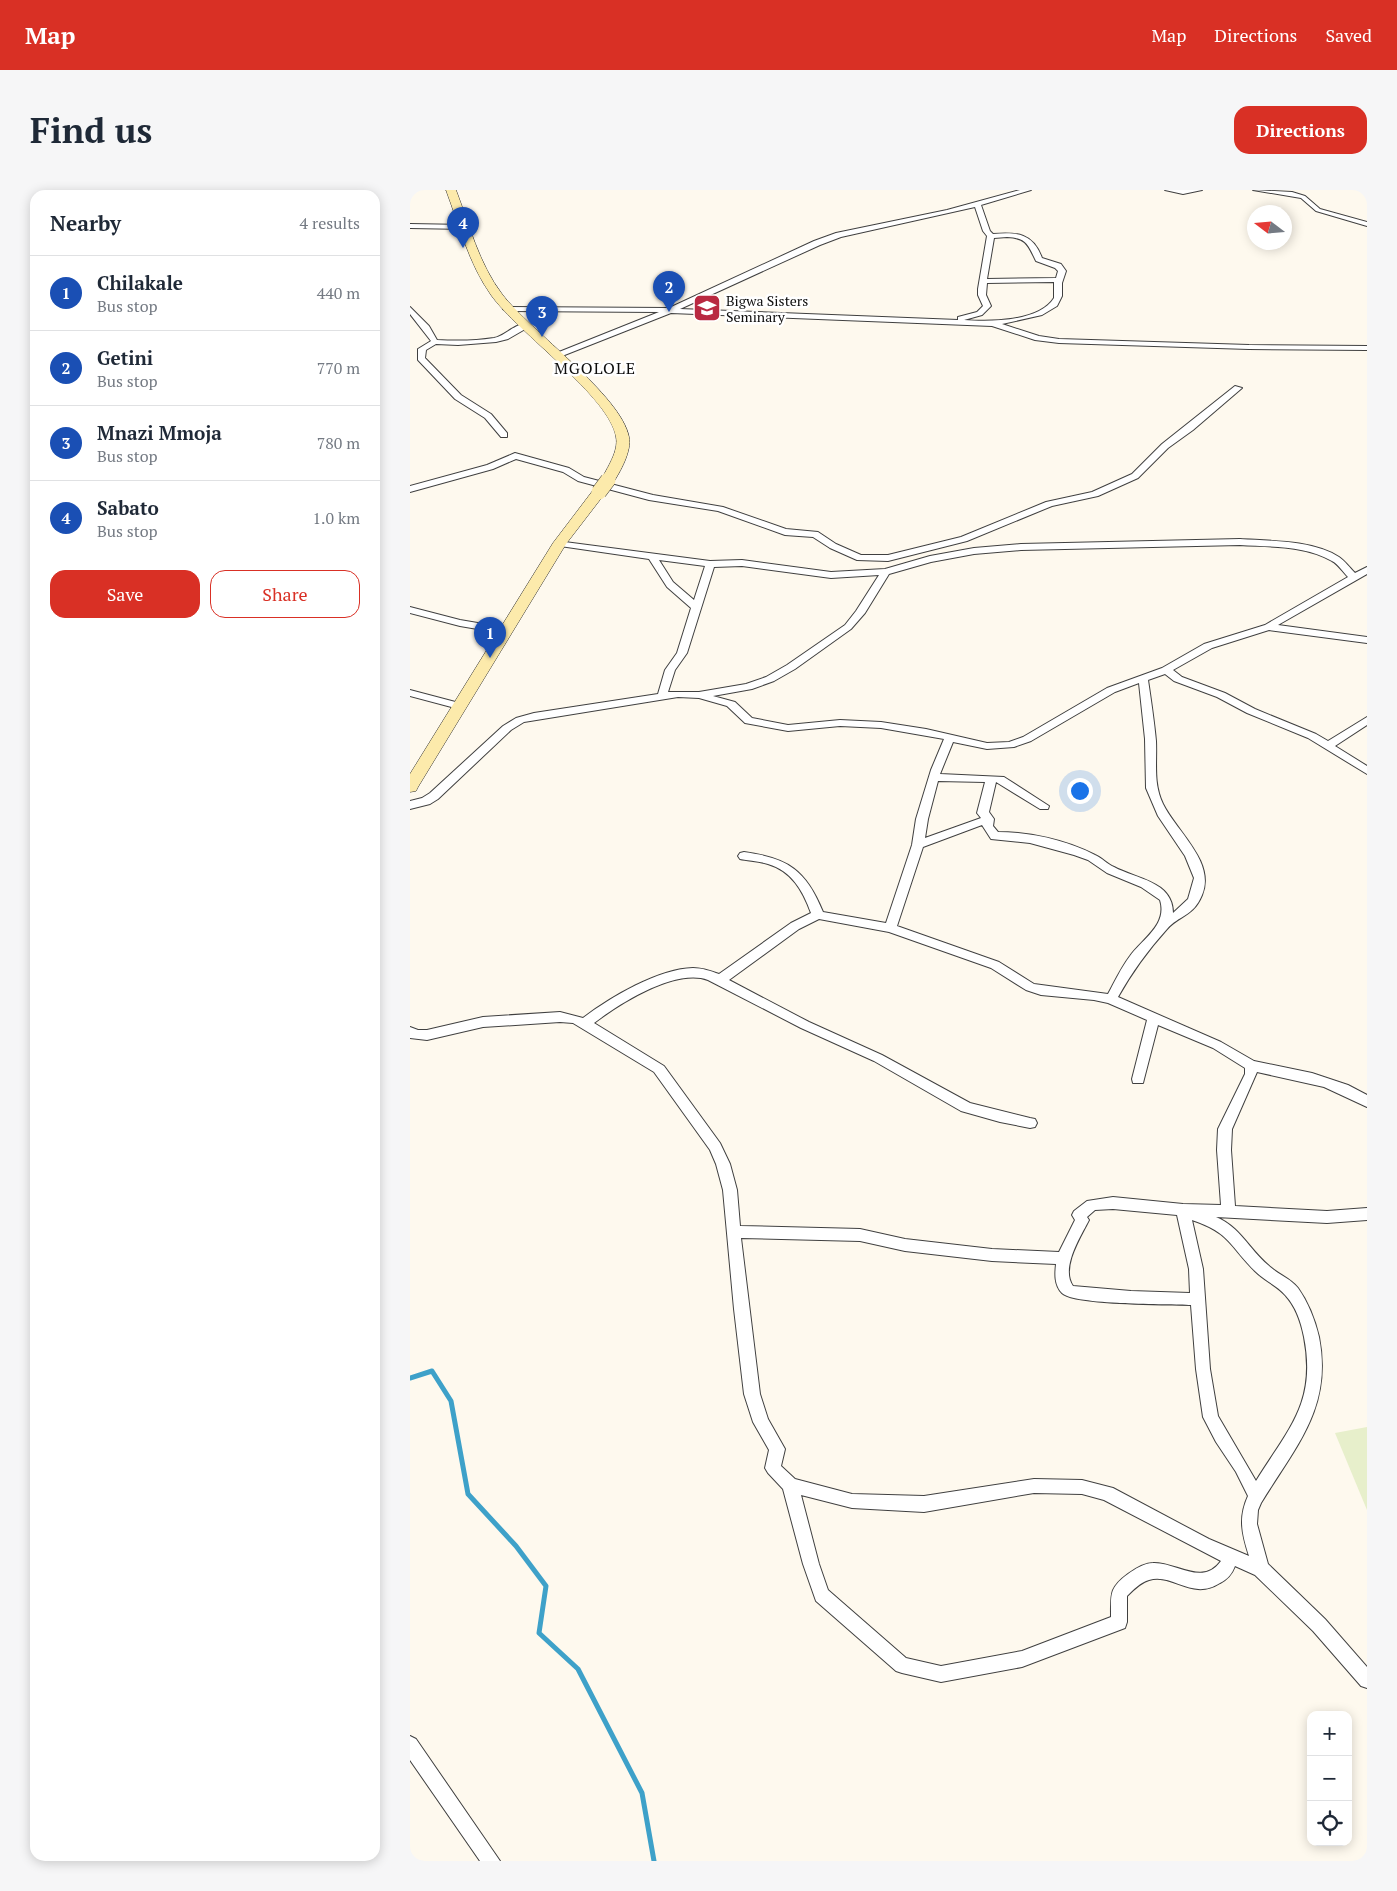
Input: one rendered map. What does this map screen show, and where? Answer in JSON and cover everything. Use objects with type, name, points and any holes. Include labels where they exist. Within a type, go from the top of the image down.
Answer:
[{"type":"street","points":[[410,787],[560,543],[603,486],[621,449],[623,438],[618,421],[600,398],[524,326],[496,293],[472,247],[451,190]]},
{"type":"street","points":[[557,356],[669,311],[817,243],[839,235],[978,205],[998,197],[1028,190]]},
{"type":"street","points":[[1168,190],[1183,192],[1199,190]]},
{"type":"street","points":[[1256,190],[1303,196],[1318,210],[1367,224]]},
{"type":"street","points":[[978,205],[987,231],[991,236]]},
{"type":"street","points":[[410,226],[466,227]]},
{"type":"street","points":[[991,236],[1012,235],[1031,243],[1039,258],[1061,268],[1062,272],[1058,280],[1059,296],[1050,308],[1036,314],[993,324]]},
{"type":"street","points":[[948,322],[978,315],[987,306],[982,295],[987,250],[991,236]]},
{"type":"street","points":[[984,281],[1058,280]]},
{"type":"street","points":[[508,309],[584,308],[993,324],[1038,338],[1059,341],[1249,347],[1367,348]]},
{"type":"street","points":[[410,309],[435,342]]},
{"type":"street","points":[[506,337],[524,326]]},
{"type":"street","points":[[504,435],[488,416],[458,397],[422,358],[422,349],[435,342],[464,343],[534,334]]},
{"type":"street","points":[[410,489],[490,467],[515,456],[566,470],[581,479],[643,495],[720,509],[785,532],[815,534],[833,546],[860,558],[888,558],[964,539],[1049,504],[1094,494],[1135,476],[1165,446],[1238,388]]},
{"type":"street","points":[[560,543],[710,564],[742,563],[831,575],[886,572],[930,559],[974,551],[1063,545],[1148,545],[1231,541],[1275,544],[1320,552],[1336,559],[1354,577]]},
{"type":"street","points":[[652,556],[661,576],[696,607]]},
{"type":"street","points":[[662,696],[670,670],[682,654],[710,564]]},
{"type":"street","points":[[698,695],[731,704],[749,721],[788,728],[840,723],[881,725],[950,737],[987,746],[1017,743],[1028,739],[1086,703],[1111,690],[1166,670],[1208,646],[1268,627],[1367,570]]},
{"type":"street","points":[[410,806],[426,801],[434,796],[507,728],[520,720],[534,716],[662,696],[698,695],[748,687],[770,680],[848,627],[886,572]]},
{"type":"street","points":[[410,610],[460,623],[507,631]]},
{"type":"street","points":[[1268,627],[1367,640]]},
{"type":"street","points":[[1166,670],[1178,679],[1221,694],[1251,711],[1312,736],[1367,771]]},
{"type":"street","points":[[1143,678],[1151,750],[1149,770],[1152,793],[1161,814],[1185,847],[1200,878],[1193,902],[1188,908],[1163,924]]},
{"type":"street","points":[[410,693],[459,706]]},
{"type":"street","points":[[1328,746],[1367,720]]},
{"type":"street","points":[[890,928],[918,845],[922,820],[935,777],[950,737]]},
{"type":"street","points":[[935,777],[1000,780],[1012,785],[1044,806]]},
{"type":"street","points":[[991,779],[984,813],[988,820],[987,827],[995,836],[1010,835],[1025,838],[1090,856],[1113,872],[1138,880],[1164,897],[1167,902],[1167,911],[1163,924],[1153,939],[1135,958],[1111,999]]},
{"type":"street","points":[[918,845],[988,820]]},
{"type":"street","points":[[744,856],[772,860],[792,872],[807,886],[818,915]]},
{"type":"street","points":[[720,980],[795,926],[818,915],[890,928],[995,965],[1030,986],[1041,990],[1094,995],[1111,999],[1216,1045],[1251,1066],[1335,1085],[1354,1092],[1367,1102]]},
{"type":"street","points":[[584,1024],[597,1013],[675,975],[689,972],[707,974],[805,1025],[878,1058],[966,1107],[1030,1123]]},
{"type":"street","points":[[412,1035],[427,1035],[483,1022],[513,1018],[560,1017],[584,1024],[659,1070],[715,1147],[723,1164],[730,1190],[752,1394],[761,1422],[777,1449],[773,1468],[790,1485],[811,1564],[822,1595],[902,1665],[941,1674],[1022,1659],[1119,1622],[1119,1592],[1140,1575],[1155,1571],[1183,1579],[1208,1581],[1214,1579],[1226,1568],[1230,1562],[1230,1554]]},
{"type":"street","points":[[1138,1079],[1154,1017]]},
{"type":"street","points":[[1228,1210],[1224,1159],[1225,1129],[1251,1074],[1251,1066]]},
{"type":"street","points":[[1198,1299],[1131,1297],[1067,1291],[1064,1287],[1064,1258],[1082,1220],[1079,1215],[1092,1205],[1113,1203],[1183,1210],[1228,1210],[1327,1217],[1367,1214]]},
{"type":"street","points":[[1183,1210],[1196,1269],[1203,1369],[1211,1417],[1241,1466],[1256,1497]]},
{"type":"street","points":[[1183,1210],[1215,1223],[1237,1238],[1263,1270],[1292,1292],[1303,1308],[1310,1329],[1314,1379],[1310,1404],[1292,1442],[1264,1481],[1250,1510],[1249,1522],[1261,1569]]},
{"type":"street","points":[[734,1232],[860,1235],[905,1245],[992,1255],[1064,1258]]},
{"type":"street","points":[[790,1485],[852,1501],[924,1504],[1034,1486],[1082,1487],[1108,1493],[1203,1544],[1230,1554],[1261,1569],[1319,1625],[1367,1680]]},
{"type":"street","points":[[410,1745],[491,1861]]},
{"type":"green space","points":[[1367,1427],[1367,1510],[1335,1433]]},
{"type":"waterway","points":[[410,1378],[432,1371],[451,1401],[468,1494],[516,1546],[546,1586],[539,1633],[578,1669],[642,1793],[654,1861]]},
{"type":"place","name":"Sabato","points":[[463,248]]},
{"type":"place","name":"Bigwa Sisters Seminary","points":[[707,308]]},
{"type":"place","name":"Getini","points":[[669,312]]},
{"type":"place","name":"Mnazi Mmoja","points":[[542,337]]},
{"type":"place","name":"Chilakale","points":[[490,658]]},
{"type":"district","name":"MGOLOLE","points":[[595,368]]}]
